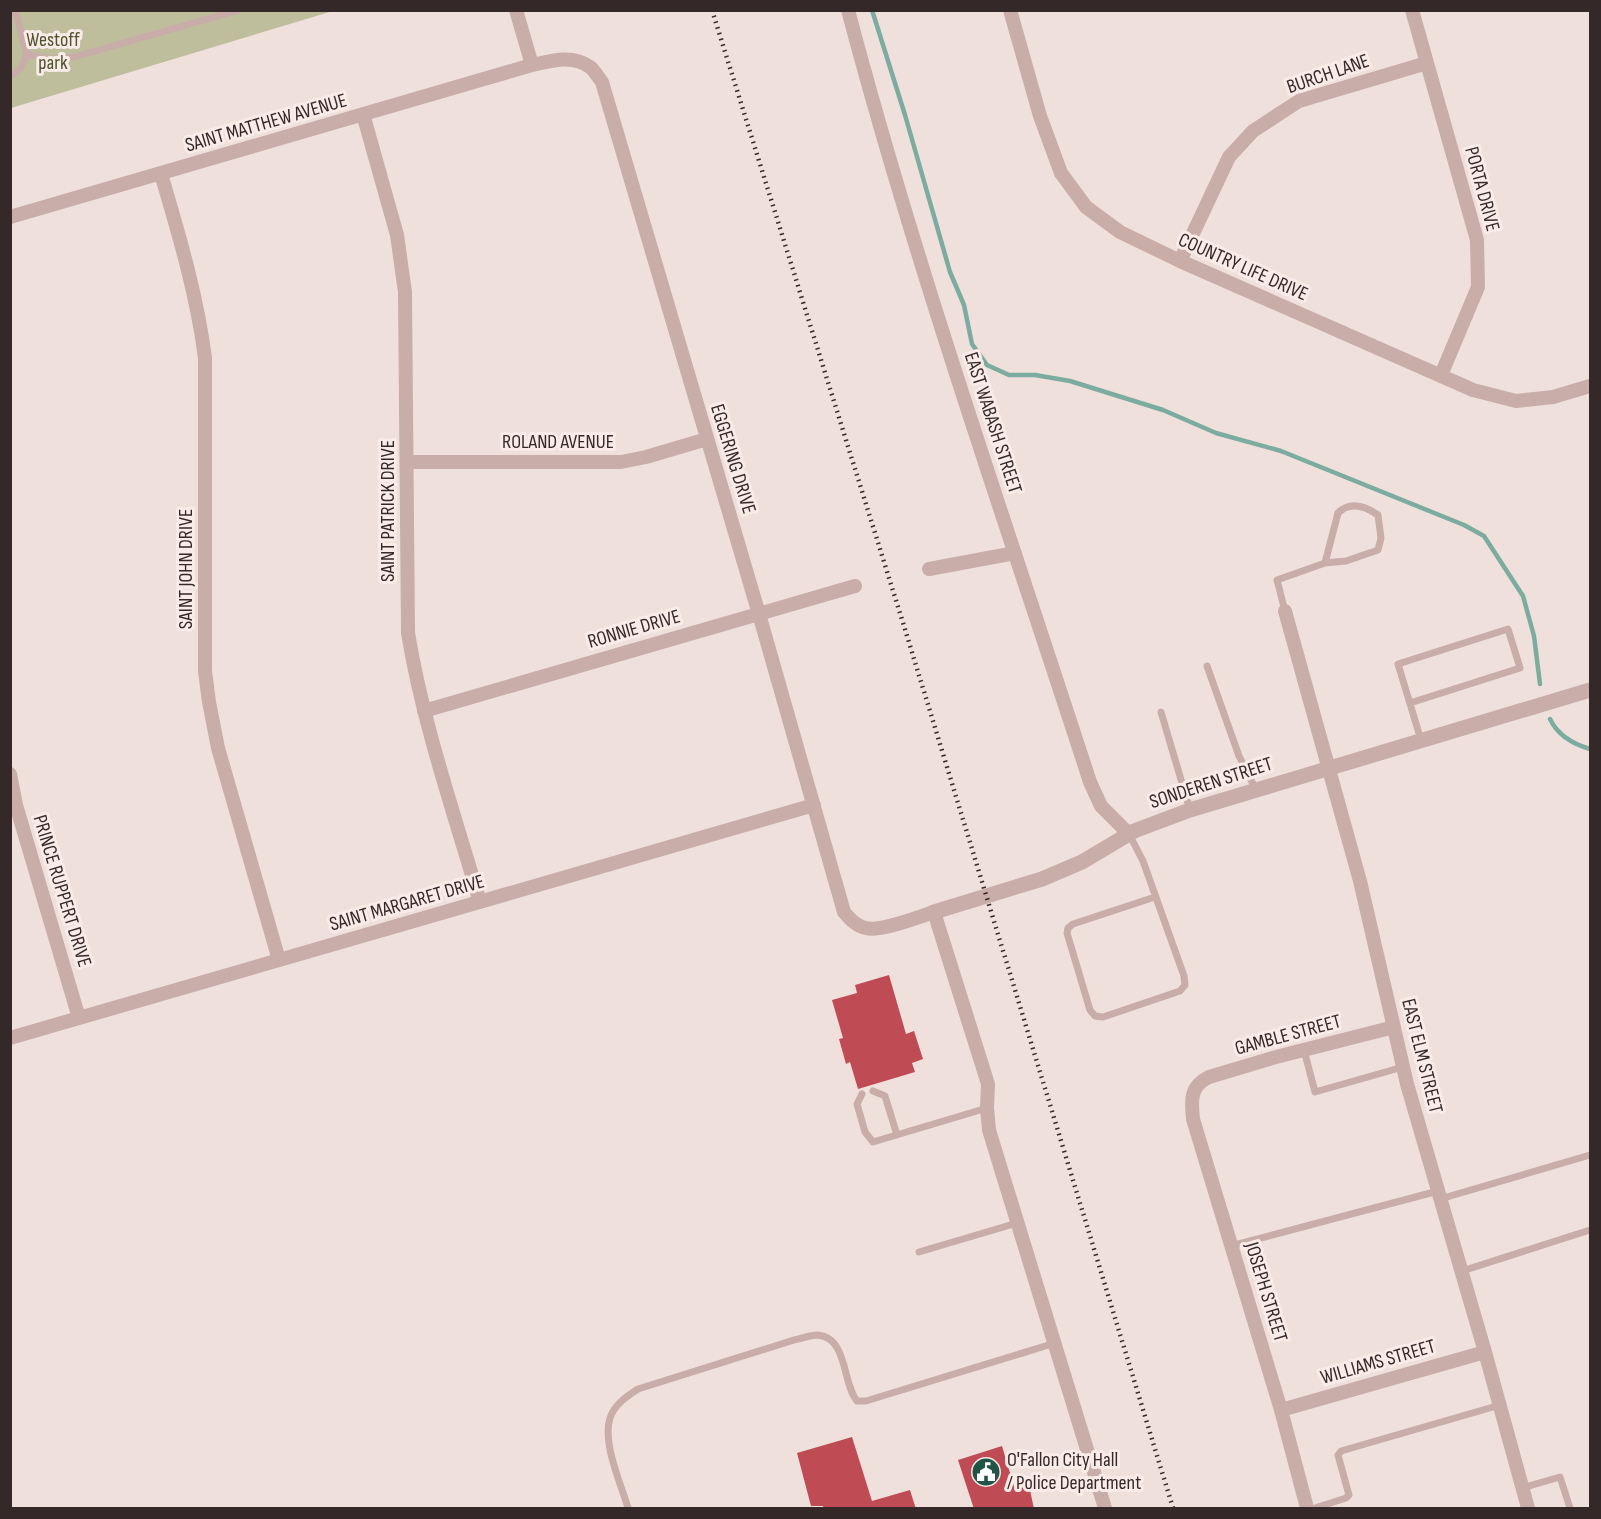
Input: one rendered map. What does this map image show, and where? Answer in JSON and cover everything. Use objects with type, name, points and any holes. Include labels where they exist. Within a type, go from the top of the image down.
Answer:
[{"type":"street","points":[[516,10],[532,65]]},
{"type":"street","name":"EAST WABASH STREET","points":[[848,10],[938,317],[1090,782],[1101,806],[1129,834]]},
{"type":"street","name":"COUNTRY LIFE DRIVE","points":[[1010,10],[1040,116],[1061,173],[1086,207],[1120,232],[1180,261],[1473,390],[1516,401],[1552,397],[1590,386]]},
{"type":"street","name":"PORTA DRIVE","points":[[1412,10],[1477,240],[1478,287],[1441,375]]},
{"type":"street","name":"EGGERING DRIVE","points":[[532,65],[562,59],[576,61],[590,67],[602,82],[759,614],[844,912],[853,922]]},
{"type":"street","name":"BURCH LANE","points":[[1180,261],[1229,157],[1253,131],[1299,101],[1427,63]]},
{"type":"street","name":"SAINT MATTHEW AVENUE","points":[[10,217],[532,65]]},
{"type":"street","name":"SAINT PATRICK DRIVE","points":[[363,114],[397,236],[405,292],[408,633],[414,672],[424,711],[480,902]]},
{"type":"street","name":"SAINT JOHN DRIVE","points":[[161,174],[191,276],[200,315],[205,358],[205,671],[209,702],[218,748],[279,960]]},
{"type":"street","name":"ROLAND AVENUE","points":[[407,462],[621,462],[707,439]]},
{"type":"street","points":[[929,569],[1015,553]]},
{"type":"street","name":"RONNIE DRIVE","points":[[424,711],[855,586]]},
{"type":"street","name":"EAST ELM STREET","points":[[1285,610],[1360,881],[1403,1068],[1528,1509]]},
{"type":"street","name":"SONDEREN STREET","points":[[853,922],[867,929],[879,928],[1042,879],[1082,862],[1129,834],[1190,810],[1590,690]]},
{"type":"street","name":"PRINCE RUPPERT DRIVE","points":[[10,774],[16,805],[80,1018]]},
{"type":"street","name":"SAINT MARGARET DRIVE","points":[[10,1038],[814,805]]},
{"type":"street","points":[[934,912],[988,1084],[987,1108],[990,1130],[1105,1509]]},
{"type":"street","name":"GAMBLE STREET","points":[[1195,1087],[1209,1077],[1394,1028]]},
{"type":"street","name":"JOSEPH STREET","points":[[1195,1087],[1191,1099],[1193,1119],[1281,1410],[1307,1509]]},
{"type":"street","name":"WILLIAMS STREET","points":[[1281,1410],[1485,1352]]},
{"type":"lane","points":[[10,77],[21,68],[27,54],[15,10]]},
{"type":"lane","points":[[27,54],[50,59],[74,57],[238,10]]},
{"type":"lane","points":[[1285,610],[1276,580],[1325,563],[1346,561],[1378,550],[1381,538],[1378,515],[1361,505],[1344,508],[1338,513],[1325,563]]},
{"type":"lane","points":[[1410,703],[1520,668],[1508,629],[1398,664],[1421,740]]},
{"type":"lane","points":[[1208,666],[1239,756],[1256,790]]},
{"type":"lane","points":[[1161,712],[1190,810]]},
{"type":"lane","points":[[1129,834],[1143,861],[1184,976],[1185,985],[1180,991],[1103,1017],[1095,1016],[1090,1010],[1067,933],[1068,928],[1073,924],[1155,897]]},
{"type":"lane","points":[[1304,1050],[1315,1092],[1403,1068]]},
{"type":"lane","points":[[873,1091],[885,1096],[897,1135]]},
{"type":"lane","points":[[862,1094],[857,1104],[866,1132],[873,1143],[987,1108]]},
{"type":"lane","points":[[1231,1246],[1590,1155]]},
{"type":"lane","points":[[919,1252],[1018,1222]]},
{"type":"lane","points":[[1462,1271],[1590,1230]]},
{"type":"lane","points":[[628,1509],[607,1434],[610,1416],[622,1401],[638,1389],[794,1340],[818,1335],[831,1341],[841,1352],[851,1394],[857,1401],[866,1401],[1054,1343]]},
{"type":"lane","points":[[1315,1509],[1349,1495],[1338,1455],[1341,1451],[1500,1405]]},
{"type":"lane","points":[[1522,1488],[1560,1477],[1570,1509]]},
{"type":"green space","name":"Westoff park","points":[[11,11],[333,11],[11,108]]},
{"type":"building","points":[[889,975],[906,1034],[914,1031],[923,1059],[912,1063],[915,1072],[858,1089],[850,1062],[846,1064],[839,1039],[843,1038],[832,1000],[857,993],[855,985]]},
{"type":"building","points":[[852,1437],[872,1501],[910,1490],[916,1509],[824,1509],[823,1506],[811,1506],[797,1453]]},
{"type":"building","name":"O'Fallon City Hall / Police Department","points":[[1002,1446],[1015,1490],[1029,1485],[1034,1509],[974,1509],[958,1460]]},
{"type":"waterway","points":[[872,10],[950,272],[964,305],[972,344],[987,365],[1009,375],[1035,375],[1070,381],[1163,410],[1216,433],[1281,451],[1464,525],[1484,536],[1523,596],[1534,636],[1540,684]]},
{"type":"waterway","points":[[1550,719],[1557,730],[1567,738],[1590,749]]},
{"type":"railway","points":[[712,10],[904,626],[1173,1508]]},
{"type":"place","name":"O'Fallon City Hall / Police Department","points":[[986,1472]]}]
